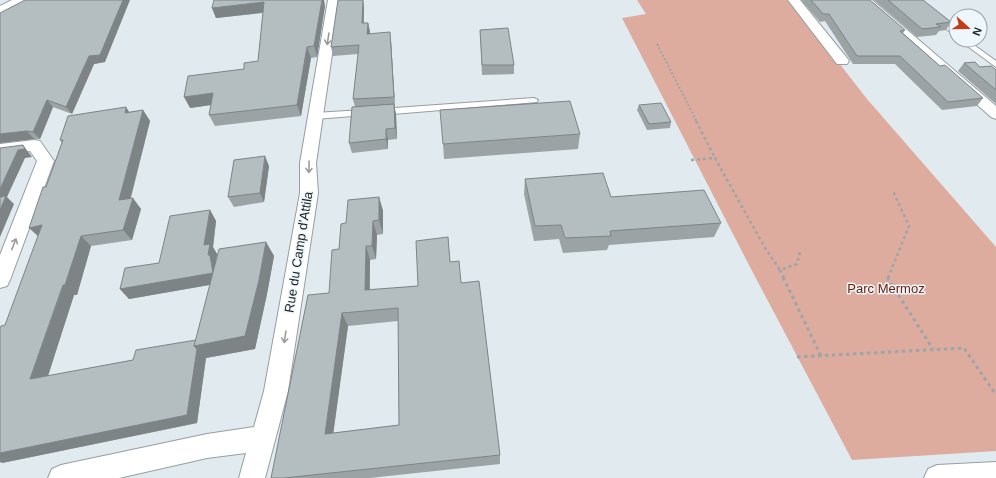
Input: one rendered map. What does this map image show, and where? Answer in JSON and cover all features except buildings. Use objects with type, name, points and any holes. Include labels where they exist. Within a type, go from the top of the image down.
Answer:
[{"type":"main road","points":[[0,12],[23,0]]},
{"type":"street","name":"Rue du Camp d'Attila","points":[[252,478],[277,383],[309,193],[308,163],[334,0]]},
{"type":"street","points":[[794,0],[842,61]]},
{"type":"street","points":[[865,0],[996,114]]},
{"type":"street","points":[[0,150],[34,145],[46,161],[0,280]]},
{"type":"street","points":[[61,478],[207,446],[263,438]]},
{"type":"street","points":[[937,478],[996,475]]},
{"type":"lane","points":[[931,15],[948,28]]},
{"type":"lane","points":[[974,48],[996,65]]},
{"type":"lane","points":[[316,116],[534,100]]},
{"type":"path","points":[[657,44],[715,158],[765,248],[780,270],[821,356]]},
{"type":"path","points":[[691,160],[715,158]]},
{"type":"path","points":[[893,191],[909,226],[888,279],[933,350]]},
{"type":"path","points":[[780,270],[797,264],[800,252]]},
{"type":"path","points":[[797,357],[964,348],[996,395]]},
{"type":"green space","name":"Parc Mermoz","points":[[637,0],[790,0],[867,99],[996,247],[996,451],[852,460],[751,269],[622,18],[646,14]]}]
